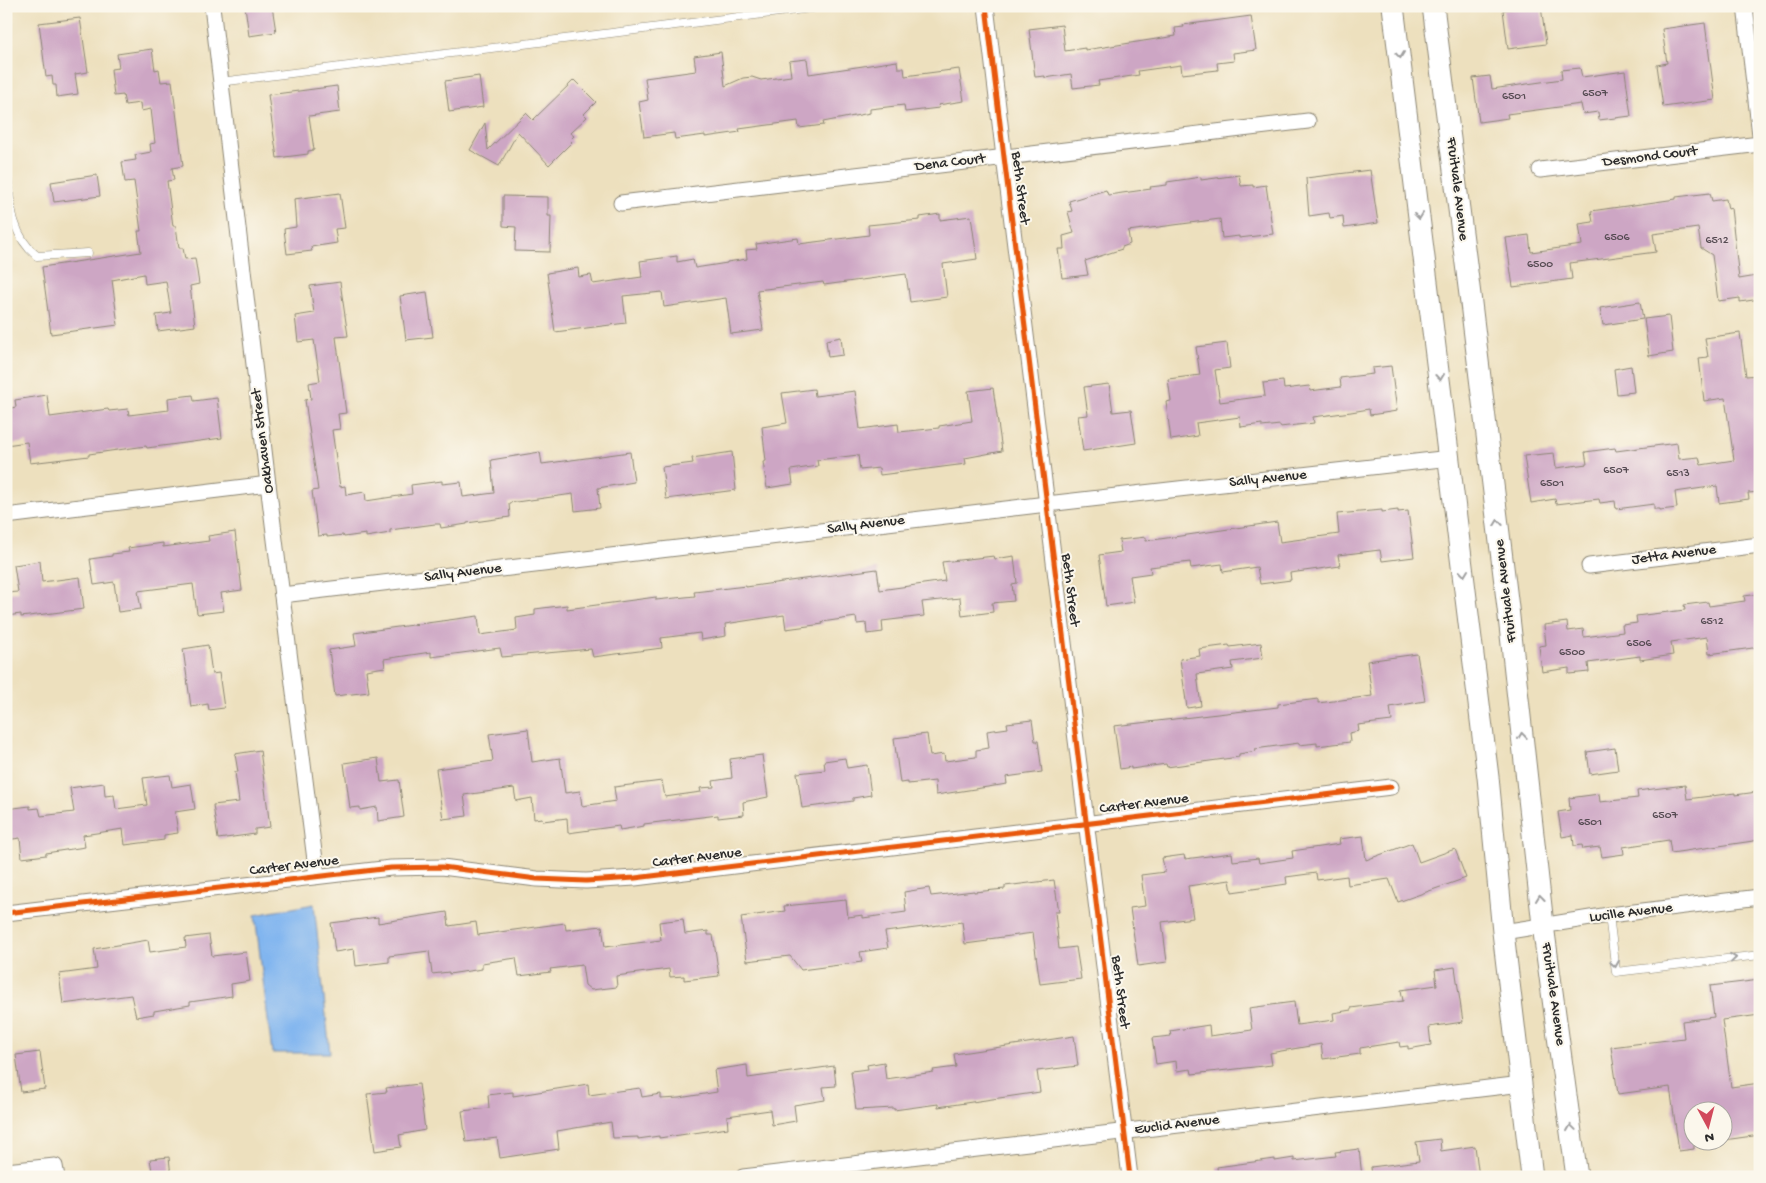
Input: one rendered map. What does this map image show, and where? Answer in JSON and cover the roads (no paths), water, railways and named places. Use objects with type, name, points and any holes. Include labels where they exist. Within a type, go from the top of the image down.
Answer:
[{"type":"main road","points":[[1394,6],[1488,778],[1503,932],[1532,1177]]},
{"type":"main road","name":"Fruitvale Avenue","points":[[1433,6],[1474,325],[1543,925],[1577,1177]]},
{"type":"street","name":"Oakhaven Street","points":[[212,6],[316,876]]},
{"type":"street","name":"Beth Street","points":[[986,6],[1130,1177]]},
{"type":"street","points":[[1745,6],[1760,135]]},
{"type":"street","name":"Dena Court","points":[[621,203],[1308,121]]},
{"type":"street","name":"Desmond Court","points":[[1540,170],[1760,144]]},
{"type":"street","name":"Sally Avenue","points":[[282,595],[1450,458]]},
{"type":"street","points":[[6,516],[268,484]]},
{"type":"street","name":"Jetta Avenue","points":[[1588,566],[1760,545]]},
{"type":"street","name":"Carter Avenue","points":[[6,913],[391,868],[442,868],[538,879],[586,881],[635,878],[1391,788]]},
{"type":"street","name":"Lucille Avenue","points":[[1503,932],[1609,916],[1760,898]]},
{"type":"street","name":"Euclid Avenue","points":[[744,1177],[1522,1084]]},
{"type":"street","points":[[6,1172],[56,1171]]},
{"type":"lane","points":[[220,82],[827,6]]},
{"type":"lane","points":[[6,165],[12,216],[26,247],[37,256],[88,253]]},
{"type":"lane","points":[[1609,916],[1616,972],[1760,955]]},
{"type":"water","points":[[314,904],[330,1053],[272,1053],[255,915]]}]
